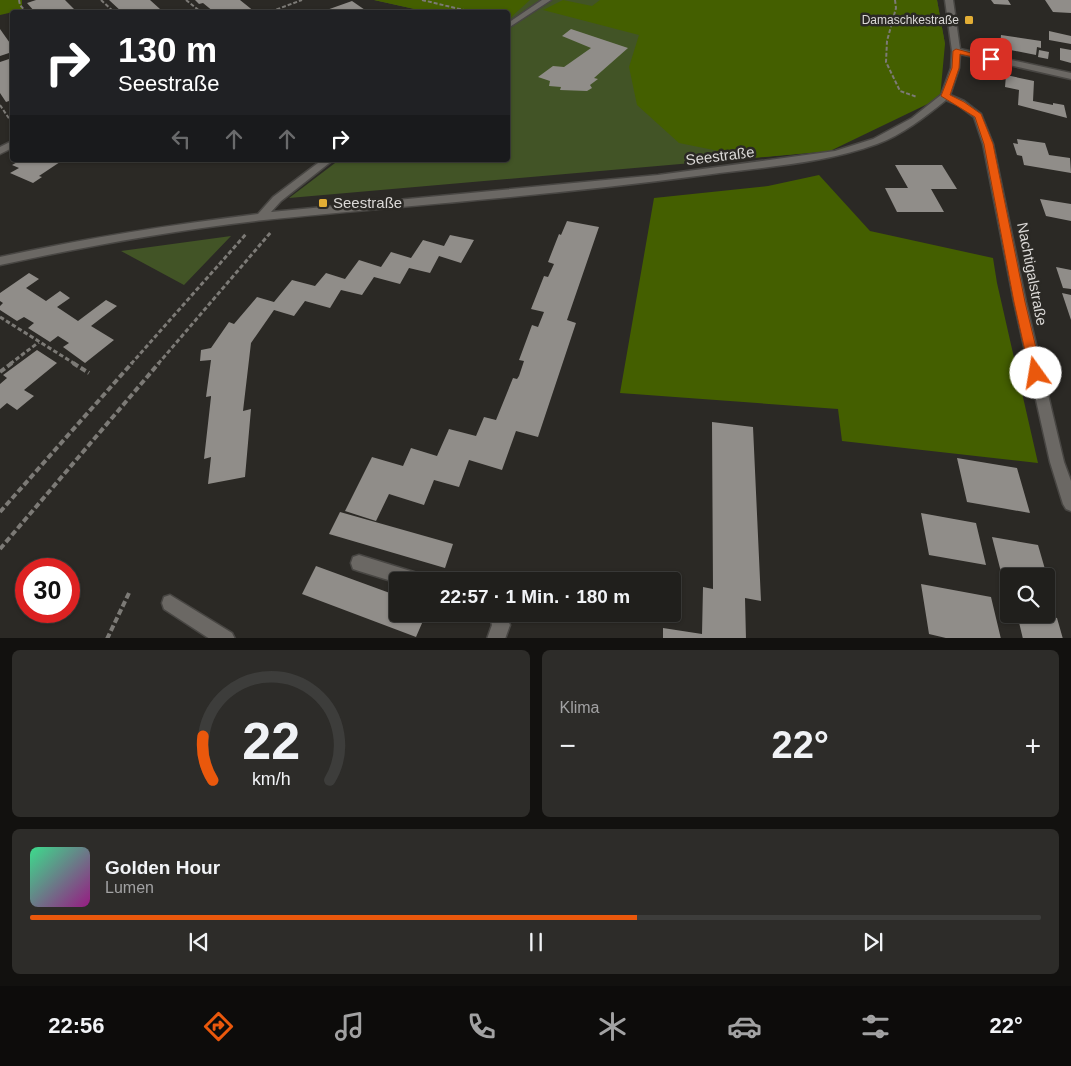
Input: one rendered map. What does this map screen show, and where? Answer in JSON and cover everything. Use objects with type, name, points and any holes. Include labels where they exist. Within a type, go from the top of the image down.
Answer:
[{"type":"street","points":[[510,25],[547,0]]},
{"type":"street","name":"Seestraße","points":[[0,261],[78,244],[157,230],[261,217],[658,178],[836,154],[876,141],[915,120],[941,99],[956,68],[956,51],[948,0]]},
{"type":"street","points":[[956,51],[1071,76]]},
{"type":"street","name":"Nachtigalstraße","points":[[941,99],[961,103],[978,116],[988,144],[1020,302],[1057,462],[1071,504]]},
{"type":"street","points":[[261,217],[277,199],[325,162]]},
{"type":"street","points":[[360,563],[389,572]]},
{"type":"street","points":[[170,603],[226,638]]},
{"type":"street","points":[[496,638],[501,625],[500,622]]},
{"type":"path","points":[[101,0],[112,10]]},
{"type":"path","points":[[186,0],[198,10]]},
{"type":"path","points":[[275,10],[302,0]]},
{"type":"path","points":[[422,0],[465,10]]},
{"type":"path","points":[[895,0],[896,8],[887,41],[886,62],[900,91],[941,99]]},
{"type":"path","points":[[0,105],[10,120]]},
{"type":"path","points":[[0,548],[286,215]]},
{"type":"path","points":[[0,512],[261,217]]},
{"type":"path","points":[[0,317],[88,373]]},
{"type":"path","points":[[0,372],[39,342]]},
{"type":"path","points":[[107,638],[128,593]]},
{"type":"green space","points":[[0,0],[22,0],[22,10],[10,10],[10,13],[0,15]]},
{"type":"green space","points":[[374,0],[937,0],[945,44],[830,151],[289,198],[336,162],[510,162],[510,10],[419,10]]},
{"type":"green space","points":[[374,0],[530,0],[510,18],[510,10],[419,10]]},
{"type":"green space","points":[[563,0],[592,6],[600,0],[937,0],[945,44],[940,98],[830,151],[753,158],[679,143],[637,105],[629,67],[639,35],[543,10]]},
{"type":"green space","points":[[819,175],[870,231],[993,258],[1038,463],[842,441],[838,409],[620,393],[654,198],[768,186]]},
{"type":"green space","points":[[231,236],[184,285],[121,251]]},
{"type":"building","points":[[36,0],[65,0],[75,10],[33,10],[27,3]]},
{"type":"building","points":[[109,0],[150,0],[160,9],[156,10],[120,10]]},
{"type":"building","points":[[195,0],[240,0],[252,10],[212,10],[203,3],[199,4]]},
{"type":"building","points":[[991,0],[1008,0],[1011,5],[994,4]]},
{"type":"building","points":[[1045,0],[1071,0],[1071,13],[1053,12]]},
{"type":"building","points":[[352,1],[365,10],[327,10]]},
{"type":"building","points":[[0,29],[10,43],[10,53],[0,56]]},
{"type":"building","points":[[571,29],[628,48],[594,78],[598,79],[590,85],[592,88],[587,91],[560,90],[561,87],[549,86],[550,81],[538,77],[553,66],[564,67],[591,48],[562,36]]},
{"type":"building","points":[[1049,31],[1071,36],[1071,44],[1049,40]]},
{"type":"building","points":[[1001,35],[1041,41],[1041,48],[1037,47],[1036,55],[1000,48]]},
{"type":"building","points":[[1060,48],[1071,50],[1071,63],[1060,60]]},
{"type":"building","points":[[1039,50],[1049,52],[1048,59],[1038,57]]},
{"type":"building","points":[[10,59],[10,101],[6,102],[0,93],[0,62]]},
{"type":"building","points":[[1006,75],[1034,81],[1033,101],[1064,105],[1067,118],[1018,105],[1019,90],[1005,87]]},
{"type":"building","points":[[1017,139],[1045,143],[1049,155],[1070,158],[1071,173],[1024,165],[1022,156],[1017,155],[1013,143],[1018,144]]},
{"type":"building","points":[[17,162],[60,162],[39,176],[42,177],[33,183],[10,173],[19,168],[12,165]]},
{"type":"building","points":[[895,165],[942,165],[957,189],[931,189],[944,212],[897,212],[885,188],[908,188]]},
{"type":"building","points":[[1040,199],[1071,204],[1071,221],[1046,216]]},
{"type":"building","points":[[567,221],[599,227],[567,320],[576,323],[538,437],[516,431],[502,470],[469,460],[459,487],[434,480],[424,505],[389,494],[376,521],[345,511],[372,457],[403,466],[411,448],[437,456],[449,429],[476,436],[484,417],[496,420],[513,378],[517,379],[519,376],[524,361],[519,360],[532,325],[538,327],[544,312],[531,309],[544,276],[548,277],[554,264],[548,262],[559,234],[561,235]]},
{"type":"building","points":[[450,235],[474,240],[461,263],[439,256],[430,273],[409,268],[400,284],[374,277],[362,295],[341,290],[330,308],[305,301],[294,316],[274,310],[251,343],[243,411],[251,409],[245,477],[208,484],[211,457],[204,459],[211,397],[206,397],[211,360],[200,361],[201,350],[211,348],[229,322],[234,324],[257,297],[274,302],[292,280],[315,286],[326,273],[345,279],[359,260],[381,267],[391,252],[411,258],[423,240],[444,246]]},
{"type":"building","points":[[1056,267],[1071,270],[1071,289],[1063,288]]},
{"type":"building","points":[[29,273],[39,279],[26,288],[46,301],[60,291],[70,298],[57,307],[78,321],[106,300],[117,306],[91,326],[114,340],[85,363],[63,347],[69,343],[58,336],[50,342],[28,328],[34,323],[24,317],[17,321],[0,310],[0,306],[3,303],[0,301],[0,293]]},
{"type":"building","points":[[1062,293],[1071,295],[1071,320]]},
{"type":"building","points":[[37,350],[57,363],[24,390],[34,396],[17,410],[7,403],[0,409],[0,384],[7,378],[3,375]]},
{"type":"building","points":[[712,422],[753,427],[761,601],[745,598],[746,638],[663,638],[663,628],[702,634],[703,587],[713,589]]},
{"type":"building","points":[[957,458],[1017,468],[1030,513],[967,502]]},
{"type":"building","points":[[340,512],[453,544],[445,568],[329,534]]},
{"type":"building","points":[[921,513],[976,523],[986,565],[929,555]]},
{"type":"building","points":[[992,537],[1038,545],[1045,568],[1000,568]]},
{"type":"building","points":[[316,566],[389,593],[389,622],[423,622],[416,637],[302,594]]},
{"type":"building","points":[[921,584],[991,597],[1001,638],[946,638],[929,634]]},
{"type":"building","points":[[1055,618],[1057,618],[1063,638],[1023,638],[1019,623],[1055,623]]},
{"type":"place","name":"Damaschkestraße","points":[[969,20]]},
{"type":"place","name":"Seestraße","points":[[323,203]]},
{"type":"route","points":[[991,59],[956,51],[956,68],[945,96],[961,103],[978,116],[988,144],[1036,373]]}]
